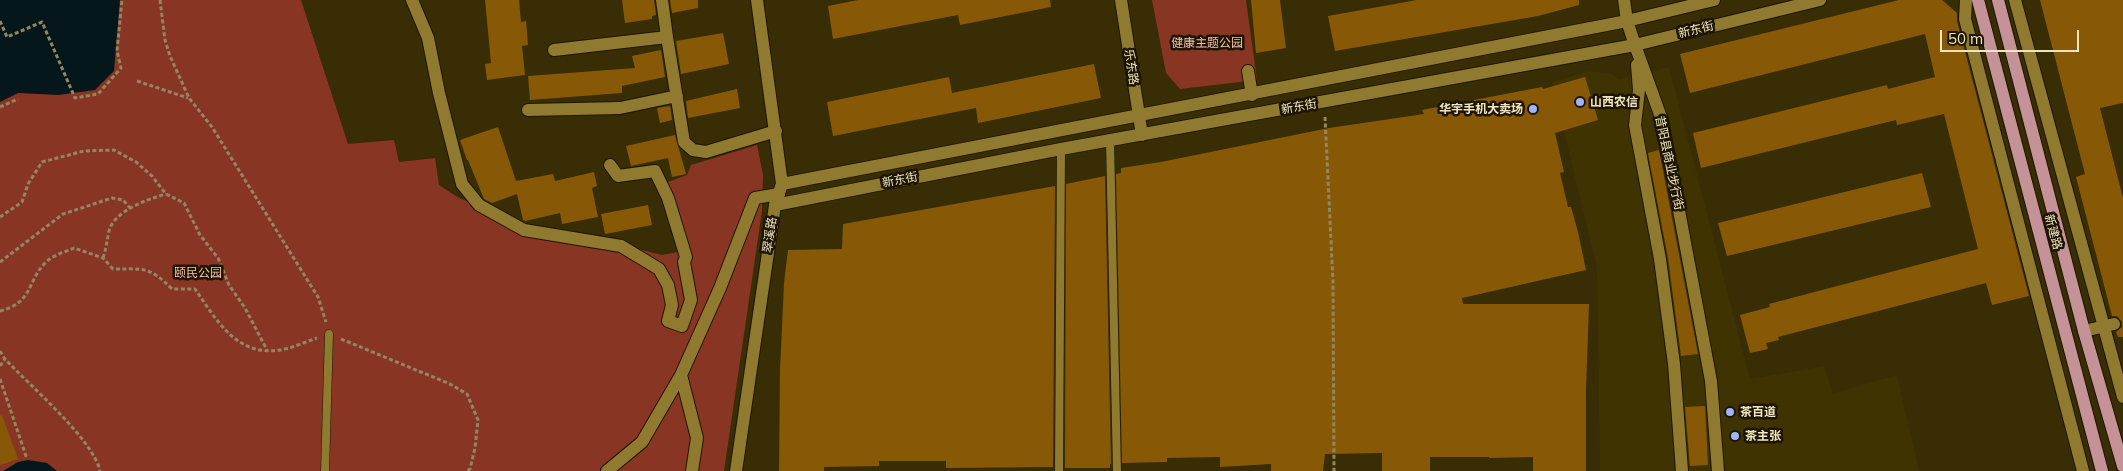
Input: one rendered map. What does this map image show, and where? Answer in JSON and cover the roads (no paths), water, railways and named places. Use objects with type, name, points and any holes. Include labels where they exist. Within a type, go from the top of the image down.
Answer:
[{"type":"main road","points":[[412,0],[428,38],[439,93],[462,184],[479,205],[524,230],[621,246],[659,269],[668,285],[672,305],[668,321],[682,326],[692,300],[684,262],[686,257],[668,198],[655,171],[618,176],[610,165]]},
{"type":"main road","points":[[662,0],[684,142],[693,150],[706,152],[776,131]]},
{"type":"main road","name":"翠溪路","points":[[736,471],[778,194],[776,131],[757,0]]},
{"type":"main road","name":"乐东路","points":[[1120,0],[1142,135]]},
{"type":"main road","points":[[1624,0],[1627,21],[1635,45]]},
{"type":"main road","name":"新东街","points":[[778,194],[1139,116],[1627,21],[1714,0]]},
{"type":"main road","name":"新东街","points":[[778,194],[1061,149],[1324,103],[1635,45],[1820,0]]},
{"type":"main road","points":[[1966,0],[1965,19],[2083,471]]},
{"type":"main road","name":"新建路","points":[[1978,0],[2102,471]]},
{"type":"main road","name":"新建路","points":[[1998,0],[2084,331],[2123,466]]},
{"type":"main road","points":[[2015,0],[2109,325],[2123,398]]},
{"type":"main road","points":[[554,50],[667,38]]},
{"type":"main road","name":"昔阳县商业步行街","points":[[1635,45],[1639,90],[1635,125],[1660,259],[1673,355],[1682,471]]},
{"type":"main road","name":"昔阳县商业步行街","points":[[1635,45],[1662,120],[1711,381],[1718,471]]},
{"type":"main road","points":[[1248,71],[1252,95]]},
{"type":"main road","points":[[528,110],[620,108],[677,96]]},
{"type":"main road","points":[[607,471],[642,442],[682,375],[720,288],[755,198],[778,194]]},
{"type":"main road","points":[[2084,331],[2109,325]]},
{"type":"main road","points":[[682,375],[697,438],[692,471]]},
{"type":"lane","points":[[1110,140],[1117,471]]},
{"type":"lane","points":[[1059,471],[1061,149]]},
{"type":"lane","points":[[325,471],[330,334]]},
{"type":"place","name":"山西农信","points":[[1580,102]]},
{"type":"place","name":"华宇手机大卖场","points":[[1533,109]]},
{"type":"place","name":"茶百道","points":[[1730,412]]},
{"type":"place","name":"茶主张","points":[[1735,436]]},
{"type":"park label","name":"健康主题公园","points":[[1207,43]]},
{"type":"park label","name":"颐民公园","points":[[198,273]]}]
